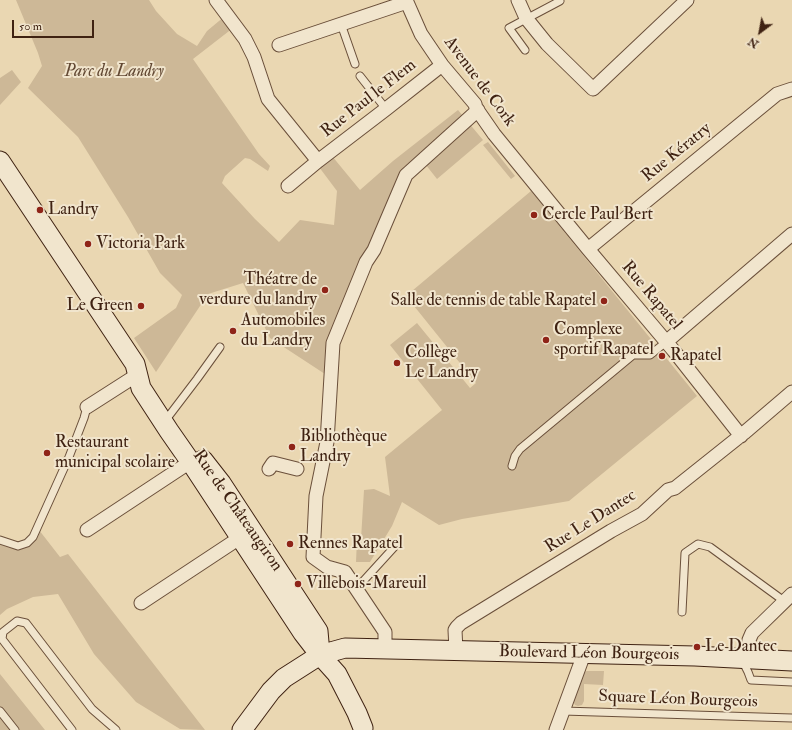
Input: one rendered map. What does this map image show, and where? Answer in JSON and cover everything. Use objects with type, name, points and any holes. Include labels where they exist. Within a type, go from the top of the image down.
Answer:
[{"type":"main road","name":"Rue de Châteaugiron","points":[[0,161],[135,364],[141,388],[196,460],[246,534],[318,631],[320,655]]},
{"type":"main road","name":"Rue de Châteaugiron","points":[[0,173],[128,369],[137,375]]},
{"type":"main road","name":"Boulevard Léon Bourgeois","points":[[242,730],[284,678],[320,655],[349,648],[744,658],[792,661]]},
{"type":"main road","points":[[320,655],[337,674],[357,713],[363,729]]},
{"type":"street","name":"Rue Paul le Flem","points":[[216,0],[245,38],[254,57],[268,99],[318,161]]},
{"type":"street","points":[[518,0],[526,18],[547,44],[593,89],[686,0]]},
{"type":"street","points":[[279,45],[406,1]]},
{"type":"street","name":"Avenue de Cork","points":[[406,1],[421,34],[442,65],[475,104],[494,134],[532,180]]},
{"type":"street","name":"Rue Paul le Flem","points":[[288,186],[442,65]]},
{"type":"street","name":"Rue Kératry","points":[[588,250],[777,94],[792,89]]},
{"type":"street","points":[[386,648],[385,632],[344,572],[327,568],[313,557],[316,496],[327,442],[333,343],[366,262],[374,250],[406,175],[478,110]]},
{"type":"street","name":"Rue Rapatel","points":[[532,180],[588,250],[666,342],[741,436]]},
{"type":"street","points":[[666,342],[792,234]]},
{"type":"street","points":[[87,407],[137,375]]},
{"type":"street","name":"Rue Le Dantec","points":[[456,651],[455,630],[461,623],[611,530],[642,514],[668,490],[675,488],[741,436],[792,392]]},
{"type":"street","points":[[87,530],[184,466],[196,460]]},
{"type":"street","points":[[269,469],[273,463],[297,469]]},
{"type":"street","points":[[141,603],[246,534]]},
{"type":"street","points":[[744,658],[752,632],[788,597]]},
{"type":"street","points":[[556,730],[584,654]]},
{"type":"lane","points":[[525,50],[509,28],[560,1]]},
{"type":"lane","points":[[341,24],[355,64]]},
{"type":"lane","points":[[360,76],[386,109]]},
{"type":"lane","points":[[512,466],[515,456],[520,449],[633,355],[650,355],[666,342]]},
{"type":"lane","points":[[166,419],[220,347]]},
{"type":"lane","points":[[0,540],[18,546],[26,543],[33,537],[72,450],[87,407]]},
{"type":"lane","points":[[353,584],[397,544]]},
{"type":"lane","points":[[682,612],[685,553],[698,544],[710,547],[788,597]]},
{"type":"lane","points":[[72,730],[2,639],[3,632],[17,621],[26,623],[92,709],[116,730]]},
{"type":"lane","points":[[744,658],[751,680],[792,682]]},
{"type":"lane","points":[[0,711],[15,730]]},
{"type":"lane","name":"Square Léon Bourgeois","points":[[563,711],[792,718]]},
{"type":"green space","name":"Parc du Landry","points":[[16,0],[149,0],[156,11],[177,34],[197,46],[207,31],[225,16],[233,28],[193,59],[259,154],[270,166],[268,171],[250,159],[245,158],[225,176],[222,183],[255,219],[279,242],[300,220],[334,225],[337,191],[319,167],[332,156],[360,190],[393,161],[458,110],[483,140],[437,179],[418,155],[404,167],[328,376],[270,338],[243,283],[208,294],[156,372],[134,338],[176,308],[182,295],[160,273],[128,217],[78,137],[28,88],[42,66]]},
{"type":"green space","points":[[12,70],[21,82],[0,105],[0,78]]},
{"type":"green space","points":[[488,142],[515,176],[511,179],[483,145]]},
{"type":"green space","name":"Complexe sportif Rapatel","points":[[531,191],[697,396],[569,501],[462,519],[439,525],[402,502],[392,526],[370,562],[356,562],[357,539],[361,539],[364,490],[374,489],[390,496],[385,457],[442,410],[390,345],[417,323],[470,388],[476,383],[406,296]]},
{"type":"green space","points":[[39,530],[60,557],[68,554],[205,730],[180,729],[136,702],[94,654],[58,594],[33,597],[7,609],[0,615],[0,544],[10,548],[21,546]]},
{"type":"green space","points":[[604,671],[603,685],[584,684],[584,701],[582,705],[578,706],[575,705],[573,701],[584,672]]},
{"type":"green space","points":[[0,674],[45,730],[0,730]]},
{"type":"place","name":"Landry","points":[[40,210]]},
{"type":"place","name":"Cercle Paul Bert","points":[[534,215]]},
{"type":"place","name":"Victoria Park","points":[[88,244]]},
{"type":"place","name":"Théatre de verdure du landry","points":[[325,290]]},
{"type":"place","name":"Salle de tennis de table Rapatel","points":[[604,301]]},
{"type":"place","name":"Le Green","points":[[141,306]]},
{"type":"place","name":"Automobiles du Landry","points":[[233,331]]},
{"type":"place","name":"Complexe sportif Rapatel","points":[[546,340]]},
{"type":"place","name":"Rapatel","points":[[662,356]]},
{"type":"place","name":"Collège Le Landry","points":[[397,363]]},
{"type":"place","name":"Bibliothèque Landry","points":[[292,447]]},
{"type":"place","name":"Restaurant municipal scolaire","points":[[47,453]]},
{"type":"place","name":"Rennes Rapatel","points":[[290,544]]},
{"type":"place","name":"Villebois-Mareuil","points":[[298,584]]},
{"type":"place","name":"Le Dantec","points":[[697,647]]}]
